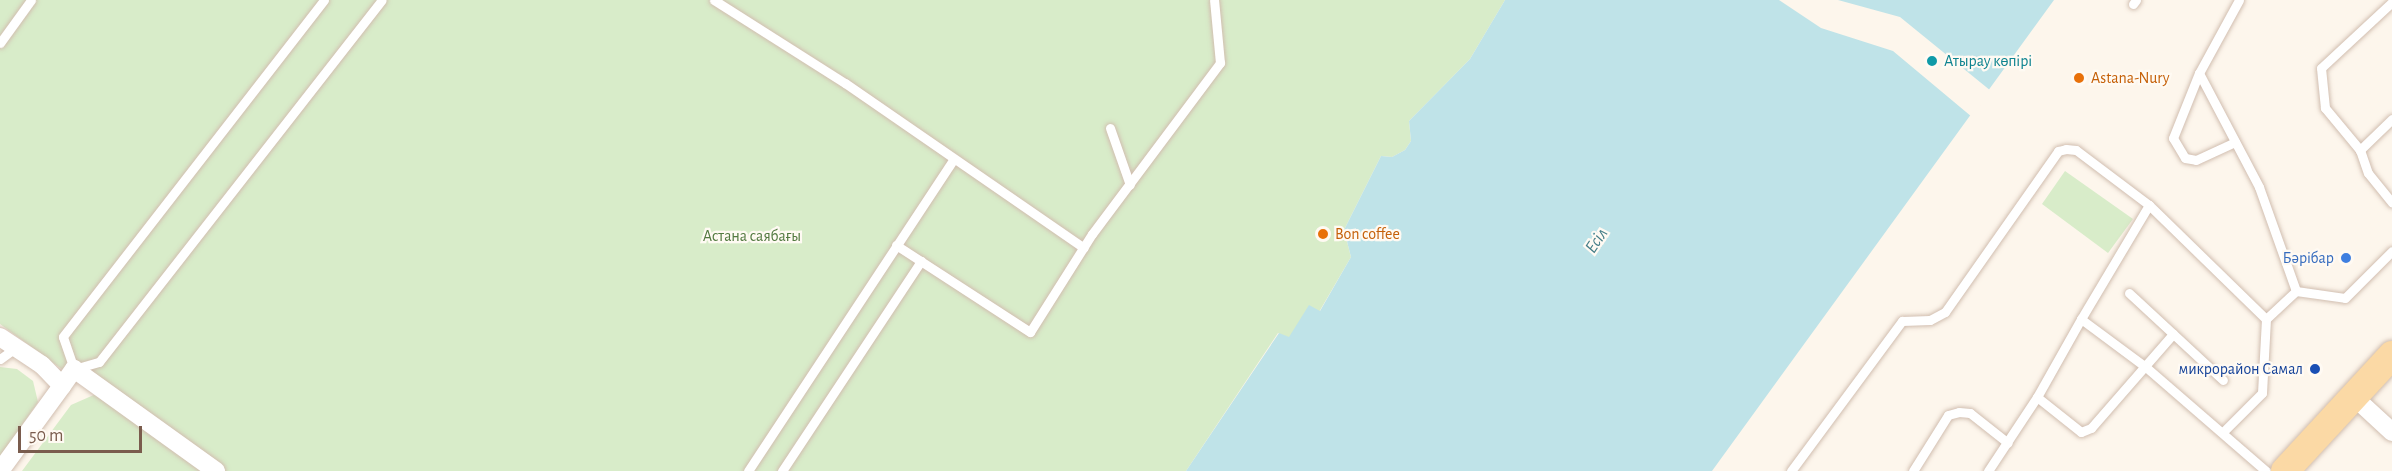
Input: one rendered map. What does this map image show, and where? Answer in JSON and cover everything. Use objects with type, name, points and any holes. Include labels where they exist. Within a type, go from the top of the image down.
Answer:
[{"type":"main road","points":[[2285,471],[2392,355]]},
{"type":"main road","points":[[2304,471],[2354,396]]},
{"type":"main road","points":[[2314,471],[2325,440]]},
{"type":"street","points":[[5,348],[42,365],[62,386]]},
{"type":"street","points":[[0,471],[74,369],[216,471]]},
{"type":"street","points":[[2354,396],[2392,432]]},
{"type":"lane","points":[[0,43],[31,0]]},
{"type":"lane","points":[[324,0],[63,337],[74,369],[99,362],[382,0]]},
{"type":"lane","points":[[714,0],[1084,248]]},
{"type":"lane","points":[[896,245],[1030,332],[1084,248],[1220,63],[1214,0]]},
{"type":"lane","points":[[2235,142],[2196,160],[2185,158],[2173,138],[2199,73],[2239,0]]},
{"type":"lane","points":[[2392,2],[2321,68],[2325,108],[2360,150],[2368,173],[2392,203]]},
{"type":"lane","points":[[2199,73],[2259,188],[2296,291]]},
{"type":"lane","points":[[2360,150],[2392,119]]},
{"type":"lane","points":[[1110,128],[1131,185]]},
{"type":"lane","points":[[1791,471],[1902,321],[1930,320],[1945,312],[2058,152],[2076,150],[2149,205],[2266,318]]},
{"type":"lane","points":[[748,471],[954,159]]},
{"type":"lane","points":[[1988,471],[2037,397],[2149,205]]},
{"type":"lane","points":[[2296,291],[2345,298],[2392,251]]},
{"type":"lane","points":[[782,471],[921,261]]},
{"type":"lane","points":[[2224,431],[2262,393],[2266,318],[2296,291]]},
{"type":"lane","points":[[2129,293],[2223,380]]},
{"type":"lane","points":[[2081,319],[2148,368],[2224,431],[2266,471]]},
{"type":"lane","points":[[2037,397],[2081,432],[2091,428],[2148,368],[2173,334]]},
{"type":"lane","points":[[1913,471],[1948,415],[1959,412],[1970,413],[2008,443]]},
{"type":"green space","name":"Астана саябағы","points":[[0,0],[1505,0],[1470,59],[1409,121],[1411,141],[1405,150],[1392,157],[1381,156],[1344,230],[1351,257],[1319,312],[1289,338],[1278,333],[1186,471],[22,471],[71,405],[96,394],[0,324]]},
{"type":"green space","points":[[2065,171],[2133,219],[2108,253],[2042,204]]},
{"type":"green space","points":[[0,367],[17,369],[33,381],[38,402],[0,457]]},
{"type":"water","name":"Есіл","points":[[1505,0],[2054,0],[1712,471],[1186,471],[1279,333],[1289,337],[1309,305],[1320,311],[1351,257],[1344,230],[1381,156],[1392,157],[1405,150],[1411,141],[1409,121],[1470,59]]},
{"type":"pier","name":"Атырау көпірі","points":[[1779,0],[1838,0],[1900,17],[1991,91],[1972,117],[1893,51],[1821,28]]},
{"type":"place","name":"Атырау көпірі","points":[[1932,61]]},
{"type":"place","name":"Astana-Nury","points":[[2079,78]]},
{"type":"place","name":"Bon coffee","points":[[1323,234]]},
{"type":"place","name":"Бәрібар","points":[[2346,258]]},
{"type":"place","name":"микрорайон Самал","points":[[2315,369]]}]
